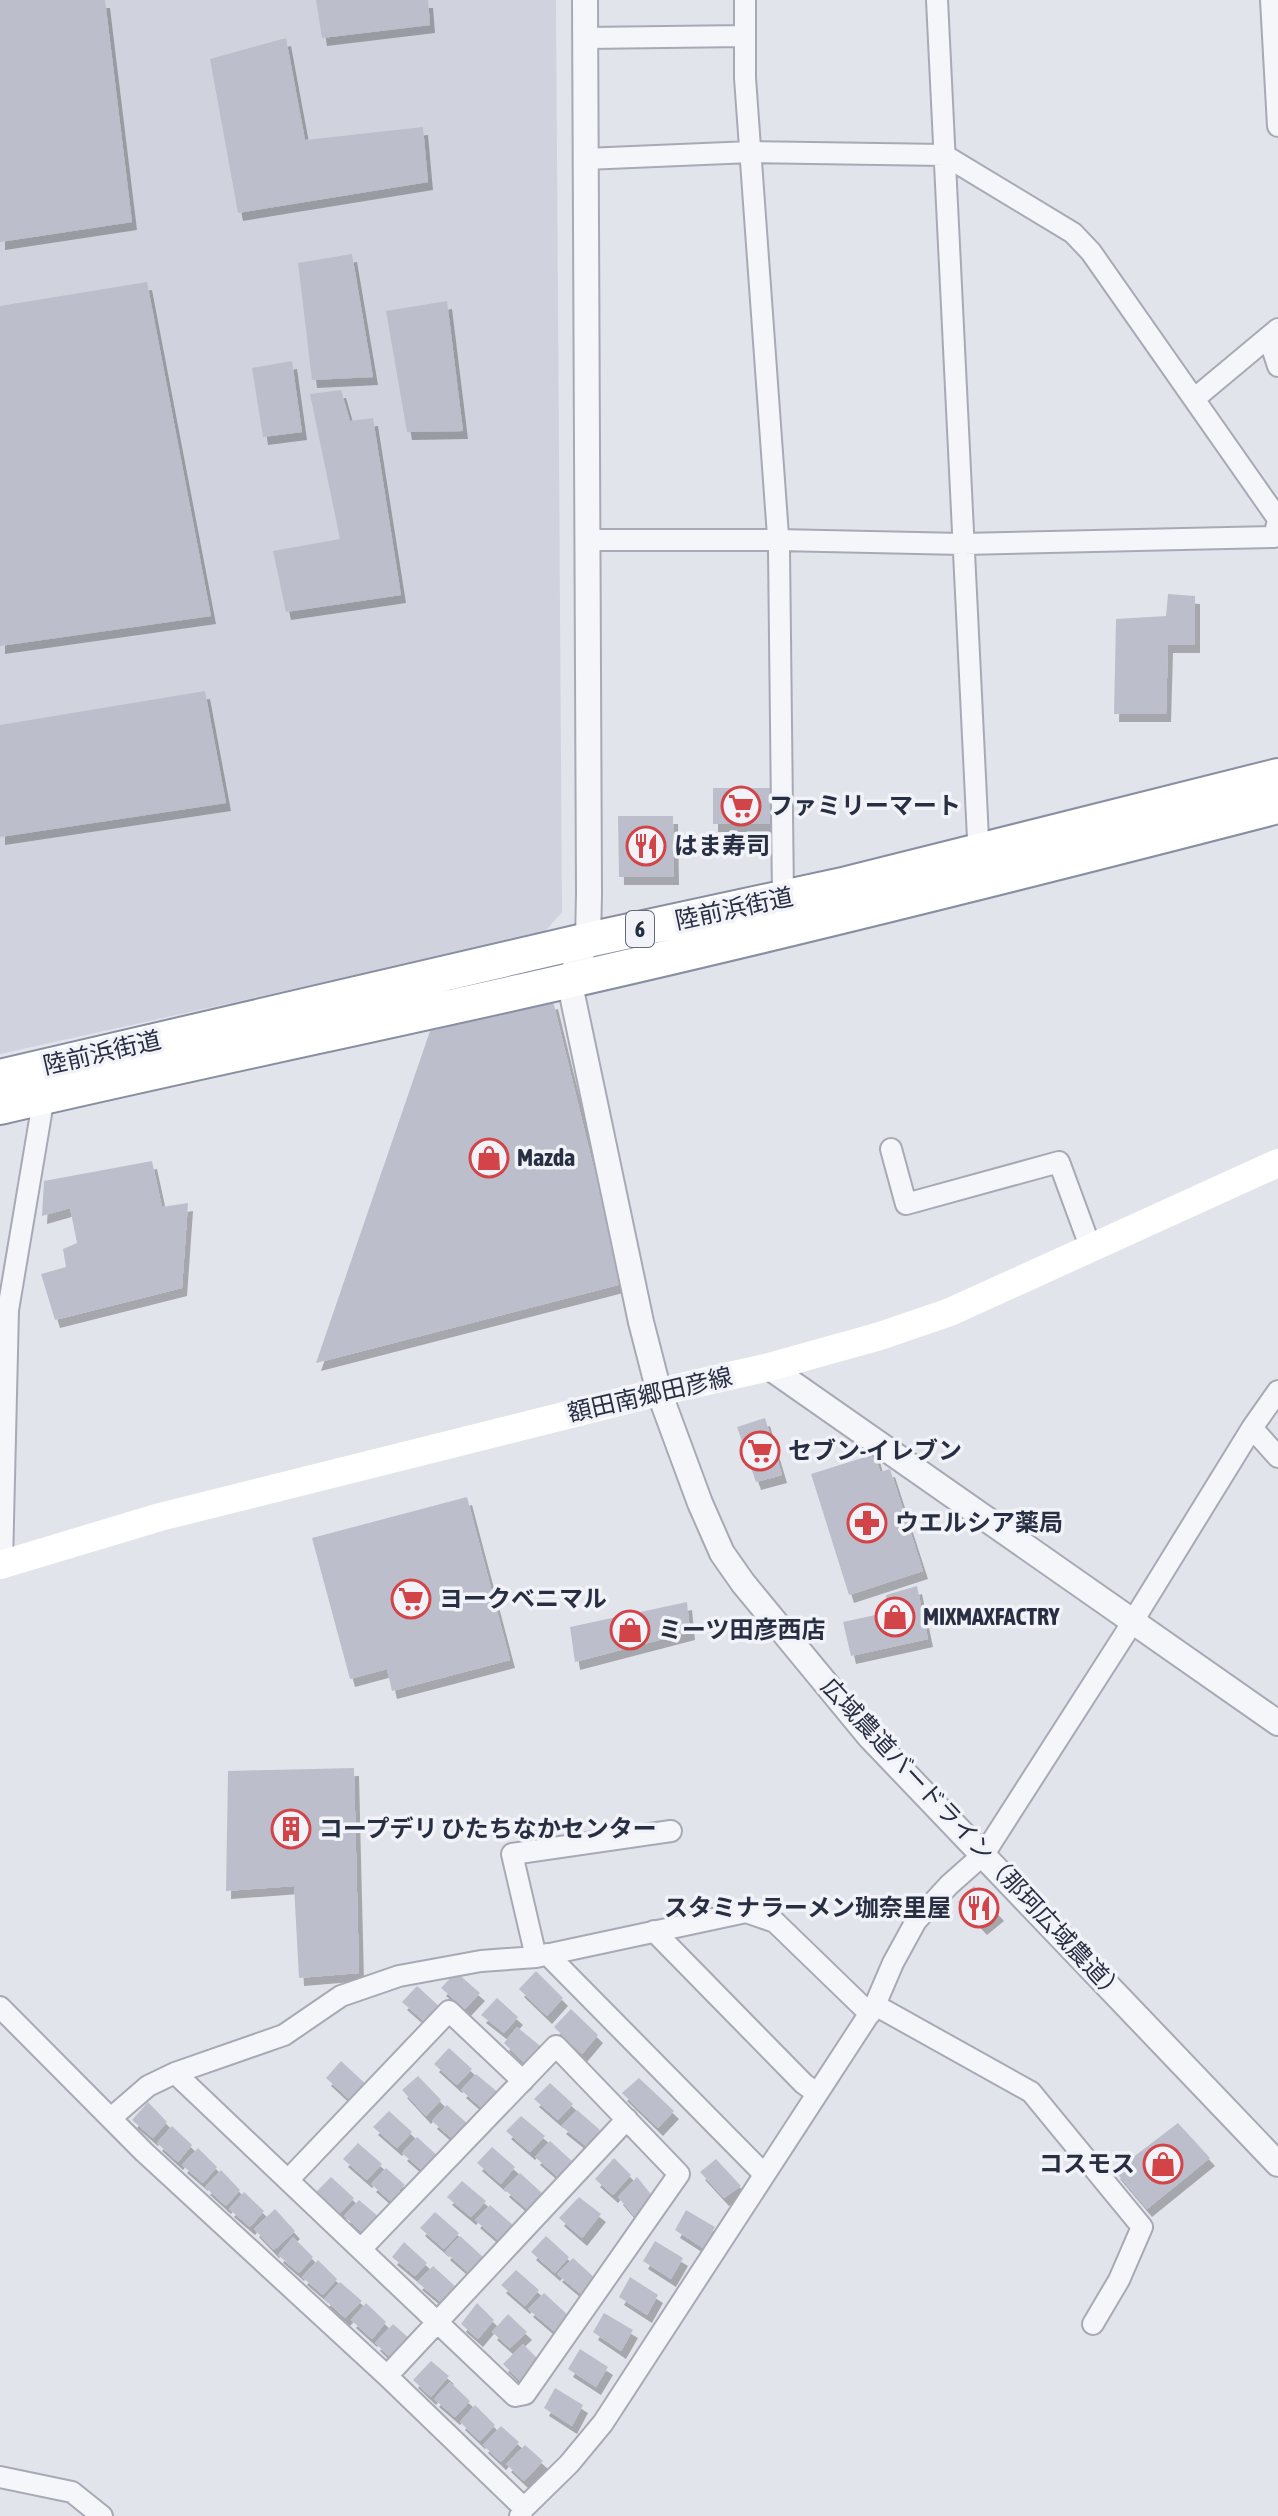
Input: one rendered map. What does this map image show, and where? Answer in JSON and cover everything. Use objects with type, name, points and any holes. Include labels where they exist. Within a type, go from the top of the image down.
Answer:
[{"type":"highway","name":"陸前浜街道","points":[[0,1107],[569,980],[980,867],[1278,776]]},
{"type":"highway","name":"陸前浜街道","points":[[0,1077],[588,940],[783,898],[980,867],[1278,806]]},
{"type":"main road","name":"額田南郷田彦線","points":[[1,1564],[160,1517],[769,1367],[880,1336],[950,1312],[1278,1163]]},
{"type":"street","points":[[569,980],[588,940],[585,0]]},
{"type":"street","points":[[745,0],[745,78],[778,540],[783,898]]},
{"type":"street","points":[[937,0],[980,867]]},
{"type":"street","points":[[1271,0],[1276,43],[1278,126]]},
{"type":"street","points":[[585,38],[745,36]]},
{"type":"street","points":[[585,159],[751,152],[944,155],[1073,233],[1091,252],[1278,519],[1274,537],[963,544],[587,540]]},
{"type":"street","points":[[1194,399],[1274,333]]},
{"type":"street","points":[[1274,333],[1278,366]]},
{"type":"street","name":"広域農道バードライン（那珂広域農道）","points":[[569,980],[641,1322],[659,1392],[722,1553],[870,1737],[1278,2164]]},
{"type":"street","points":[[1,1564],[8,1310],[44,1096]]},
{"type":"street","points":[[891,1149],[906,1204],[1059,1162],[1091,1249]]},
{"type":"street","points":[[769,1367],[1278,1723]]},
{"type":"street","points":[[0,2007],[111,2118],[387,2376],[522,2512],[569,2464],[603,2423],[872,2009],[916,1921],[949,1885],[984,1854],[1278,1391]]},
{"type":"street","points":[[1252,1428],[1278,1457]]},
{"type":"street","points":[[671,1831],[512,1854],[542,1956],[764,2174]]},
{"type":"street","points":[[111,2118],[148,2086],[175,2073],[284,2035],[341,1996],[399,1976],[481,1961],[542,1956],[746,1912],[775,1922],[872,2009],[1031,2092],[1142,2227],[1119,2280],[1093,2324]]},
{"type":"street","points":[[654,1931],[804,2084],[817,2093]]},
{"type":"street","points":[[289,2179],[449,2011],[523,2081]]},
{"type":"street","points":[[175,2073],[515,2396],[525,2394],[679,2174],[556,2046],[362,2248]]},
{"type":"street","points":[[387,2376],[627,2119]]},
{"type":"street","points":[[0,2477],[72,2492],[102,2516]]},
{"type":"shaded area","points":[[0,0],[556,0],[562,912],[543,934],[0,1054]]},
{"type":"building","points":[[0,0],[105,0],[132,222],[0,242]]},
{"type":"building","points":[[316,0],[428,0],[430,25],[322,38]]},
{"type":"building","points":[[286,38],[305,140],[423,127],[428,182],[238,213],[210,59]]},
{"type":"building","points":[[352,254],[373,377],[312,380],[298,263]]},
{"type":"building","points":[[147,282],[211,616],[0,646],[0,306]]},
{"type":"building","points":[[447,301],[463,431],[407,432],[386,311]]},
{"type":"building","points":[[292,361],[302,432],[263,437],[252,368]]},
{"type":"building","points":[[341,390],[350,421],[373,418],[401,595],[286,612],[273,551],[340,539],[310,394]]},
{"type":"building","points":[[1168,594],[1195,596],[1195,645],[1168,645],[1166,714],[1114,714],[1116,619],[1166,616]]},
{"type":"building","points":[[205,691],[226,803],[0,837],[0,725]]},
{"type":"building","name":"ファミリーマート","points":[[713,788],[770,788],[770,824],[713,824]]},
{"type":"building","name":"はま寿司","points":[[618,816],[673,816],[674,877],[619,877]]},
{"type":"building","name":"Mazda","points":[[553,1001],[622,1284],[316,1363],[430,1031]]},
{"type":"building","points":[[152,1161],[162,1207],[188,1203],[182,1288],[55,1320],[41,1274],[66,1267],[63,1249],[77,1243],[70,1208],[42,1216],[44,1181]]},
{"type":"building","name":"セブン-イレブン","points":[[765,1418],[782,1475],[756,1482],[737,1427]]},
{"type":"building","name":"ウエルシア薬局","points":[[875,1454],[880,1472],[890,1469],[923,1571],[849,1595],[811,1474]]},
{"type":"building","name":"ヨークベニマル","points":[[467,1497],[510,1660],[392,1691],[387,1669],[350,1679],[312,1538]]},
{"type":"building","name":"MIXMAXFACTRY","points":[[917,1586],[928,1639],[851,1656],[843,1622],[889,1612],[886,1595]]},
{"type":"building","name":"ミーツ田彦西店","points":[[687,1602],[690,1632],[575,1662],[570,1627]]},
{"type":"building","name":"コープデリ ひたちなかセンター","points":[[354,1768],[359,1973],[299,1978],[294,1886],[226,1891],[228,1771]]},
{"type":"building","name":"スタミナラーメン珈奈里屋","points":[[974,1886],[999,1913],[982,1927],[958,1902]]},
{"type":"building","points":[[536,1971],[563,1998],[547,2016],[519,1989]]},
{"type":"building","points":[[456,1972],[480,1993],[465,2009],[441,1988]]},
{"type":"building","points":[[417,1986],[440,2007],[426,2023],[402,2002]]},
{"type":"building","points":[[497,1998],[518,2017],[504,2033],[481,2015]]},
{"type":"building","points":[[571,2009],[598,2035],[582,2054],[554,2027]]},
{"type":"building","points":[[517,2027],[544,2049],[528,2067],[504,2043]]},
{"type":"building","points":[[449,2048],[472,2069],[457,2085],[434,2064]]},
{"type":"building","points":[[341,2061],[369,2087],[352,2102],[326,2078]]},
{"type":"building","points":[[476,2074],[500,2094],[485,2111],[461,2090]]},
{"type":"building","points":[[418,2076],[441,2100],[426,2116],[402,2090]]},
{"type":"building","points":[[639,2078],[674,2111],[658,2128],[622,2093]]},
{"type":"building","points":[[550,2083],[573,2104],[558,2120],[534,2099]]},
{"type":"building","points":[[148,2102],[167,2122],[153,2138],[132,2120]]},
{"type":"building","points":[[447,2105],[470,2126],[456,2142],[432,2121]]},
{"type":"building","points":[[577,2110],[600,2130],[586,2146],[561,2126]]},
{"type":"building","points":[[389,2111],[412,2132],[397,2148],[373,2127]]},
{"type":"building","points":[[521,2116],[545,2136],[530,2152],[506,2131]]},
{"type":"building","name":"コスモス","points":[[1178,2123],[1210,2158],[1147,2209],[1115,2171]]},
{"type":"building","points":[[172,2126],[192,2145],[178,2162],[157,2143]]},
{"type":"building","points":[[417,2137],[440,2158],[426,2174],[402,2153]]},
{"type":"building","points":[[550,2141],[573,2162],[559,2178],[535,2157]]},
{"type":"building","points":[[358,2143],[382,2164],[367,2180],[343,2159]]},
{"type":"building","points":[[492,2147],[515,2167],[501,2184],[477,2163]]},
{"type":"building","points":[[198,2148],[217,2167],[203,2183],[182,2165]]},
{"type":"building","points":[[614,2158],[631,2175],[613,2195],[595,2179]]},
{"type":"building","points":[[716,2159],[741,2186],[724,2198],[700,2172]]},
{"type":"building","points":[[386,2168],[405,2185],[399,2190],[404,2195],[395,2205],[371,2184]]},
{"type":"building","points":[[221,2170],[240,2190],[226,2206],[205,2187]]},
{"type":"building","points":[[520,2173],[543,2194],[528,2210],[504,2189]]},
{"type":"building","points":[[331,2177],[354,2198],[339,2214],[315,2193]]},
{"type":"building","points":[[637,2177],[654,2198],[635,2217],[618,2197]]},
{"type":"building","points":[[462,2181],[486,2201],[471,2217],[447,2197]]},
{"type":"building","points":[[244,2192],[264,2211],[250,2227],[229,2209]]},
{"type":"building","points":[[579,2197],[601,2214],[582,2238],[559,2218]]},
{"type":"building","points":[[359,2200],[380,2218],[364,2234],[344,2216]]},
{"type":"building","points":[[490,2205],[513,2225],[499,2241],[475,2220]]},
{"type":"building","points":[[275,2209],[295,2231],[274,2250],[254,2229]]},
{"type":"building","points":[[686,2210],[715,2227],[703,2248],[675,2230]]},
{"type":"building","points":[[435,2212],[459,2233],[444,2249],[420,2228]]},
{"type":"building","points":[[460,2236],[483,2257],[469,2273],[445,2252]]},
{"type":"building","points":[[546,2236],[569,2257],[555,2273],[531,2252]]},
{"type":"building","points":[[293,2237],[313,2257],[299,2273],[278,2255]]},
{"type":"building","points":[[655,2241],[683,2258],[671,2279],[643,2261]]},
{"type":"building","points":[[404,2242],[427,2263],[415,2276],[392,2257]]},
{"type":"building","points":[[573,2258],[596,2279],[582,2295],[557,2274]]},
{"type":"building","points":[[318,2260],[337,2279],[323,2295],[302,2277]]},
{"type":"building","points":[[433,2266],[456,2287],[442,2303],[417,2282]]},
{"type":"building","points":[[516,2270],[539,2290],[525,2306],[501,2285]]},
{"type":"building","points":[[630,2277],[658,2295],[647,2315],[619,2297]]},
{"type":"building","points":[[340,2282],[362,2301],[345,2318],[324,2299]]},
{"type":"building","points":[[544,2293],[569,2316],[555,2332],[528,2309]]},
{"type":"building","points":[[366,2303],[386,2322],[372,2339],[351,2320]]},
{"type":"building","points":[[477,2303],[494,2320],[478,2339],[461,2324]]},
{"type":"building","points":[[604,2313],[633,2330],[621,2351],[593,2332]]},
{"type":"building","points":[[508,2314],[527,2332],[510,2348],[492,2332]]},
{"type":"building","points":[[393,2324],[411,2340],[393,2360],[375,2343]]},
{"type":"building","points":[[523,2344],[541,2362],[521,2382],[503,2364]]},
{"type":"building","points":[[580,2349],[608,2367],[596,2387],[568,2369]]},
{"type":"building","points":[[431,2361],[449,2376],[431,2397],[413,2380]]},
{"type":"building","points":[[450,2382],[470,2401],[455,2417],[434,2399]]},
{"type":"building","points":[[555,2388],[583,2405],[572,2426],[544,2408]]},
{"type":"building","points":[[475,2405],[495,2425],[480,2441],[460,2422]]},
{"type":"building","points":[[501,2426],[519,2442],[501,2462],[483,2445]]},
{"type":"building","points":[[525,2445],[543,2461],[524,2481],[506,2464]]},
{"type":"place","name":"ファミリーマート","points":[[741,806]]},
{"type":"place","name":"はま寿司","points":[[646,846]]},
{"type":"place","name":"Mazda","points":[[489,1158]]},
{"type":"place","name":"セブン-イレブン","points":[[760,1451]]},
{"type":"place","name":"ウエルシア薬局","points":[[867,1523]]},
{"type":"place","name":"ヨークベニマル","points":[[411,1599]]},
{"type":"place","name":"MIXMAXFACTRY","points":[[895,1617]]},
{"type":"place","name":"ミーツ田彦西店","points":[[630,1630]]},
{"type":"place","name":"コープデリ ひたちなかセンター","points":[[291,1829]]},
{"type":"place","name":"スタミナラーメン珈奈里屋","points":[[979,1908]]},
{"type":"place","name":"コスモス","points":[[1163,2164]]}]
